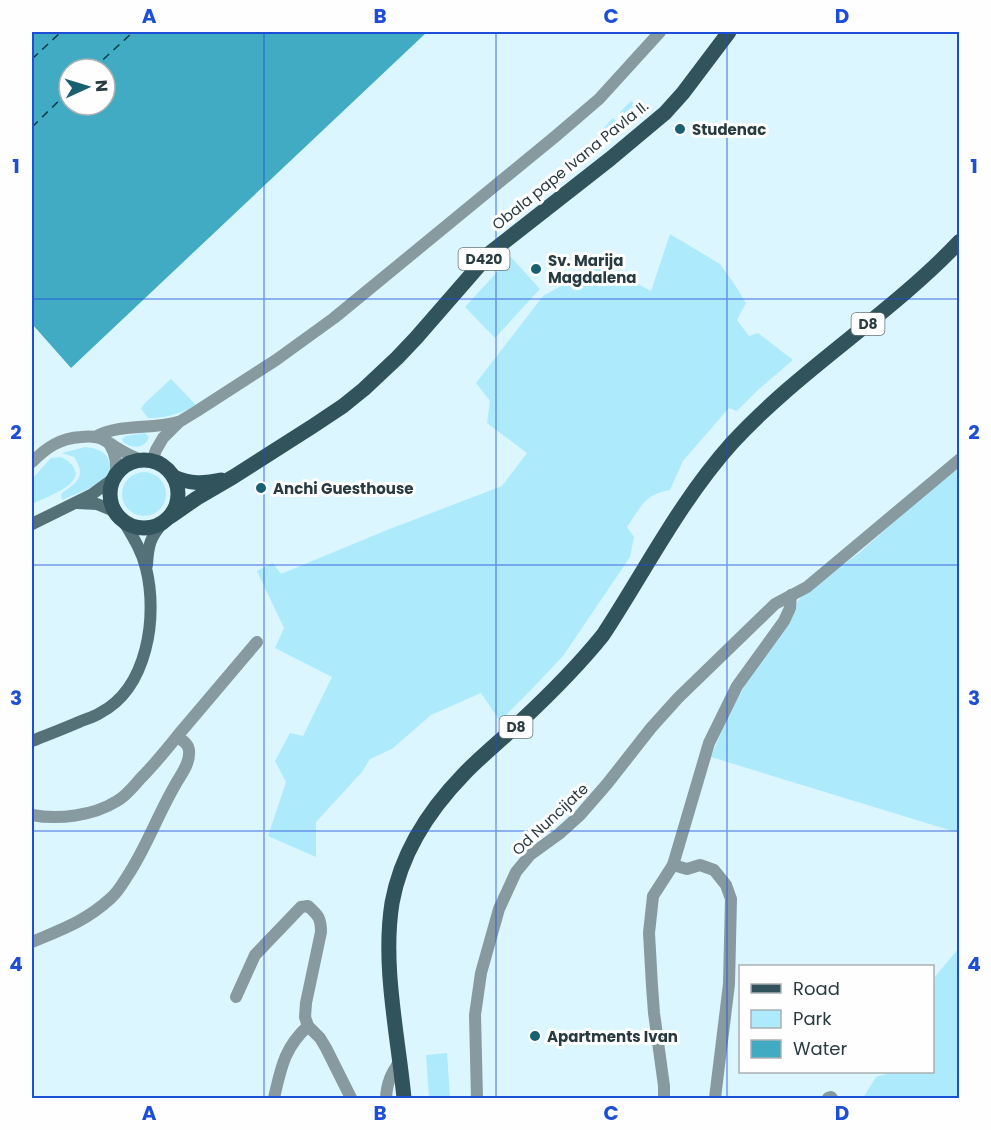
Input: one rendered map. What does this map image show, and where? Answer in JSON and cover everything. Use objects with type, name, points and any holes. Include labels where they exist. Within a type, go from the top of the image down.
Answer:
[{"type":"main road","name":"Obala pape Ivana Pavla II.","points":[[167,519],[313,426],[364,389],[416,338],[490,253],[665,113],[729,32]]},
{"type":"main road","name":"D8","points":[[404,1098],[390,968],[389,936],[392,903],[400,870],[426,820],[464,774],[554,690],[586,656],[603,635],[683,506],[708,471],[733,442],[773,402],[901,296],[960,241]]},
{"type":"main road","points":[[119,517],[110,501],[110,490],[114,477],[123,467],[132,462],[147,460]]},
{"type":"main road","name":"D420","points":[[147,460],[161,464],[174,477]]},
{"type":"main road","name":"Obala pape Ivana Pavla II.","points":[[174,477],[192,483],[208,483],[232,477]]},
{"type":"main road","points":[[167,519],[176,507],[178,497],[178,487],[174,477]]},
{"type":"main road","name":"D420","points":[[119,517],[133,527],[144,529],[154,527],[167,519]]},
{"type":"street","points":[[32,462],[43,451],[64,439],[75,437],[95,437],[130,456],[147,460],[163,438],[179,422],[276,360],[334,318],[549,142],[599,99],[660,32]]},
{"type":"street","points":[[95,437],[116,429],[153,427],[179,422]]},
{"type":"street","points":[[32,524],[100,490],[114,477],[117,465],[115,453],[110,445]]},
{"type":"street","name":"Od Nuncijate","points":[[477,1098],[475,1015],[482,973],[499,909],[516,872],[530,855],[559,834],[580,814],[678,698],[775,604],[807,587],[960,459]]},
{"type":"street","points":[[76,502],[104,506],[119,517],[135,541],[146,569]]},
{"type":"street","points":[[32,741],[101,713],[127,690],[144,655],[149,636],[150,611],[146,569],[150,542],[154,533],[167,519]]},
{"type":"street","points":[[664,1098],[654,1013],[649,933],[652,896],[673,865],[709,743],[737,686],[784,621],[790,608],[791,595]]},
{"type":"street","points":[[32,815],[46,818],[70,816],[90,812],[117,801],[130,791],[166,751],[257,642]]},
{"type":"street","points":[[32,942],[93,914],[122,885],[149,839],[188,761],[190,751],[186,743],[177,737]]},
{"type":"street","points":[[673,865],[687,869],[700,866],[714,870],[726,885],[731,899],[729,984],[715,1098]]},
{"type":"street","points":[[236,997],[255,955],[301,908],[308,906],[318,915],[321,932],[304,1017],[308,1026],[326,1047],[351,1098]]},
{"type":"street","points":[[274,1098],[284,1060],[294,1041],[308,1026]]},
{"type":"street","points":[[386,1098],[391,1073],[400,1061]]},
{"type":"green space","points":[[631,101],[646,114],[633,124],[620,112]]},
{"type":"green space","points":[[613,118],[624,128],[602,141],[597,135]]},
{"type":"green space","points":[[670,234],[720,264],[746,303],[737,320],[749,336],[758,333],[793,360],[737,411],[729,408],[683,461],[670,490],[649,498],[640,508],[627,527],[634,537],[630,557],[563,656],[500,721],[481,693],[431,715],[392,749],[370,759],[362,772],[316,822],[316,857],[268,836],[286,782],[275,761],[290,733],[303,736],[332,677],[275,648],[284,628],[257,571],[273,563],[281,574],[502,486],[527,453],[487,423],[490,401],[476,383],[543,296],[601,264],[651,291]]},
{"type":"green space","points":[[511,257],[540,289],[495,338],[465,307]]},
{"type":"green space","points":[[171,379],[196,405],[173,415],[148,418],[141,409]]},
{"type":"green space","points":[[145,433],[149,437],[147,441],[138,447],[123,442],[122,439],[126,436]]},
{"type":"green space","points":[[85,447],[98,450],[106,455],[109,464],[108,477],[99,484],[62,500],[61,494],[76,482],[80,470],[74,457],[62,453]]},
{"type":"green space","points":[[61,457],[75,470],[72,481],[60,491],[32,504],[32,479],[51,458]]},
{"type":"green space","points":[[959,468],[959,833],[711,757],[728,716],[746,683],[802,595],[859,553]]},
{"type":"green space","points":[[144,472],[159,479],[166,494],[159,509],[144,516],[129,509],[122,494],[129,479]]},
{"type":"green space","points":[[959,948],[959,1098],[863,1098],[876,1077],[890,1073],[934,1073],[934,978]]},
{"type":"green space","points":[[447,1053],[450,1098],[429,1098],[426,1055]]},
{"type":"water","points":[[32,32],[427,32],[71,368],[33,325]]},
{"type":"ferry route","points":[[32,59],[61,32]]},
{"type":"ferry route","points":[[106,57],[133,32]]},
{"type":"ferry route","points":[[32,127],[57,103]]},
{"type":"place","name":"Studenac","points":[[680,129]]},
{"type":"place","name":"Sv. Marija Magdalena","points":[[536,269]]},
{"type":"place","name":"Anchi Guesthouse","points":[[261,488]]},
{"type":"place","name":"Apartments Ivan","points":[[535,1036]]}]
